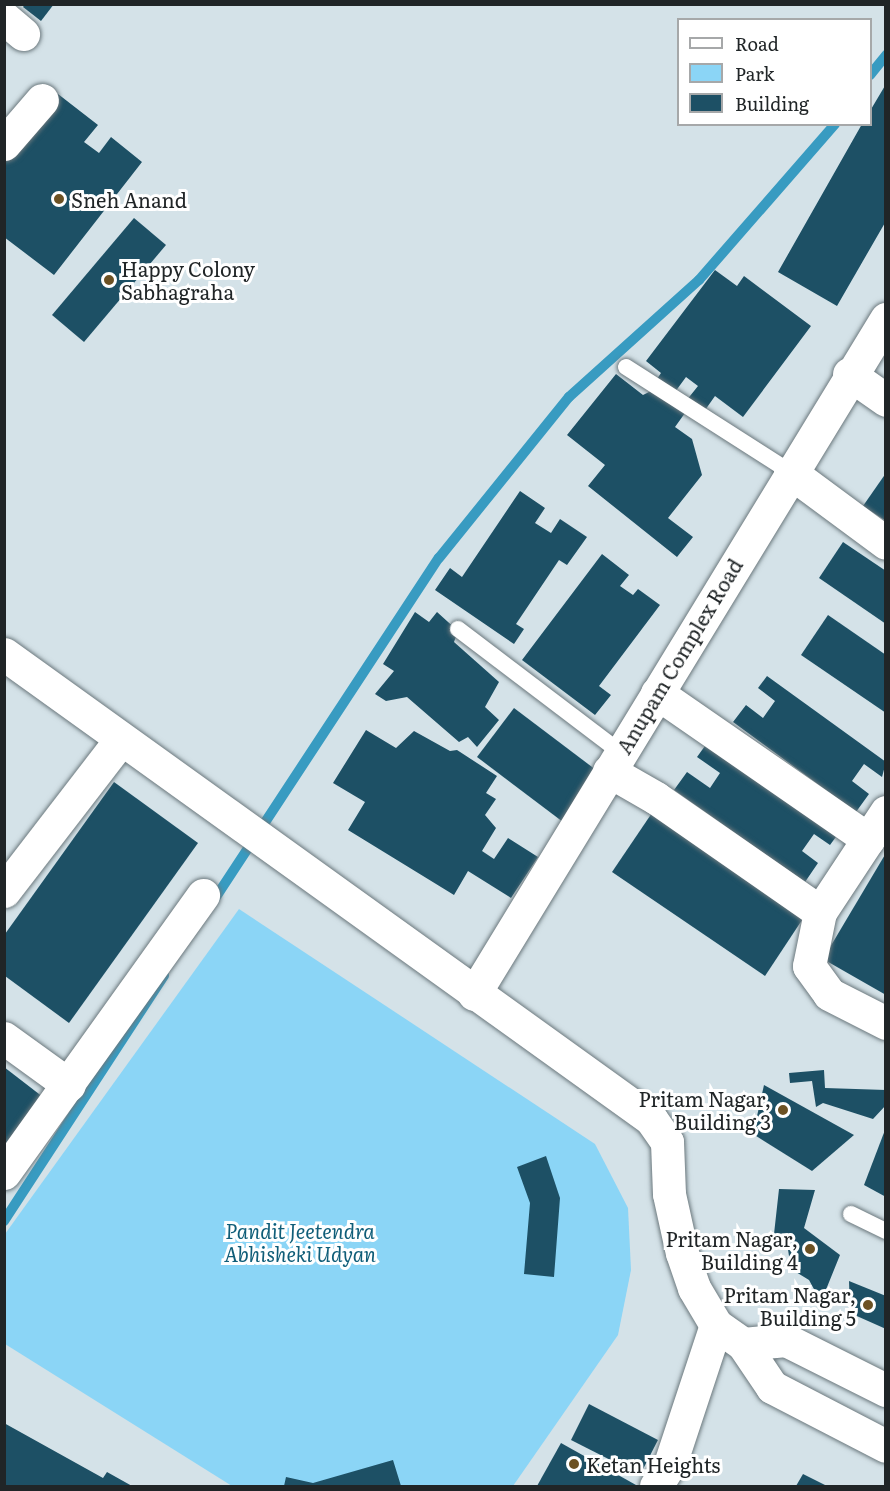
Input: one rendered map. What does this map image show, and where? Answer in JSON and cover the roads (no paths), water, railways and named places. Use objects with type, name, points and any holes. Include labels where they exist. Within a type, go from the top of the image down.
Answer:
[{"type":"street","points":[[4,144],[42,100]]},
{"type":"street","name":"Anupam Complex Road","points":[[474,994],[849,374],[885,319]]},
{"type":"street","points":[[849,374],[885,400]]},
{"type":"street","points":[[790,472],[885,543]]},
{"type":"street","points":[[4,654],[651,1119],[667,1142],[669,1194],[682,1253],[694,1288],[716,1325],[743,1344],[772,1387],[885,1446]]},
{"type":"street","points":[[657,693],[877,826],[820,912],[809,966],[829,994],[885,1023]]},
{"type":"street","points":[[9,875],[121,739]]},
{"type":"street","points":[[615,762],[656,798],[820,912]]},
{"type":"street","points":[[4,1173],[203,895]]},
{"type":"street","points":[[4,1038],[69,1085]]},
{"type":"street","points":[[656,1486],[670,1464],[716,1325]]},
{"type":"street","points":[[743,1344],[786,1340],[885,1390]]},
{"type":"lane","points":[[626,367],[790,472]]},
{"type":"lane","points":[[458,629],[615,762]]},
{"type":"lane","points":[[851,1214],[885,1231]]},
{"type":"waterway","points":[[872,72],[886,55]]},
{"type":"waterway","points":[[212,903],[439,558],[569,397],[699,280],[833,126]]},
{"type":"waterway","points":[[4,1221],[164,976]]},
{"type":"place","name":"Sneh Anand","points":[[59,199]]},
{"type":"place","name":"Happy Colony Sabhagraha","points":[[109,280]]},
{"type":"place","name":"Pritam Nagar, Building 3","points":[[783,1110]]},
{"type":"place","name":"Pritam Nagar, Building 4","points":[[810,1249]]},
{"type":"place","name":"Pritam Nagar, Building 5","points":[[868,1305]]},
{"type":"place","name":"Ketan Heights","points":[[574,1464]]},
{"type":"park label","name":"Pandit Jeetendra Abhisheki Udyan","points":[[300,1242]]}]
